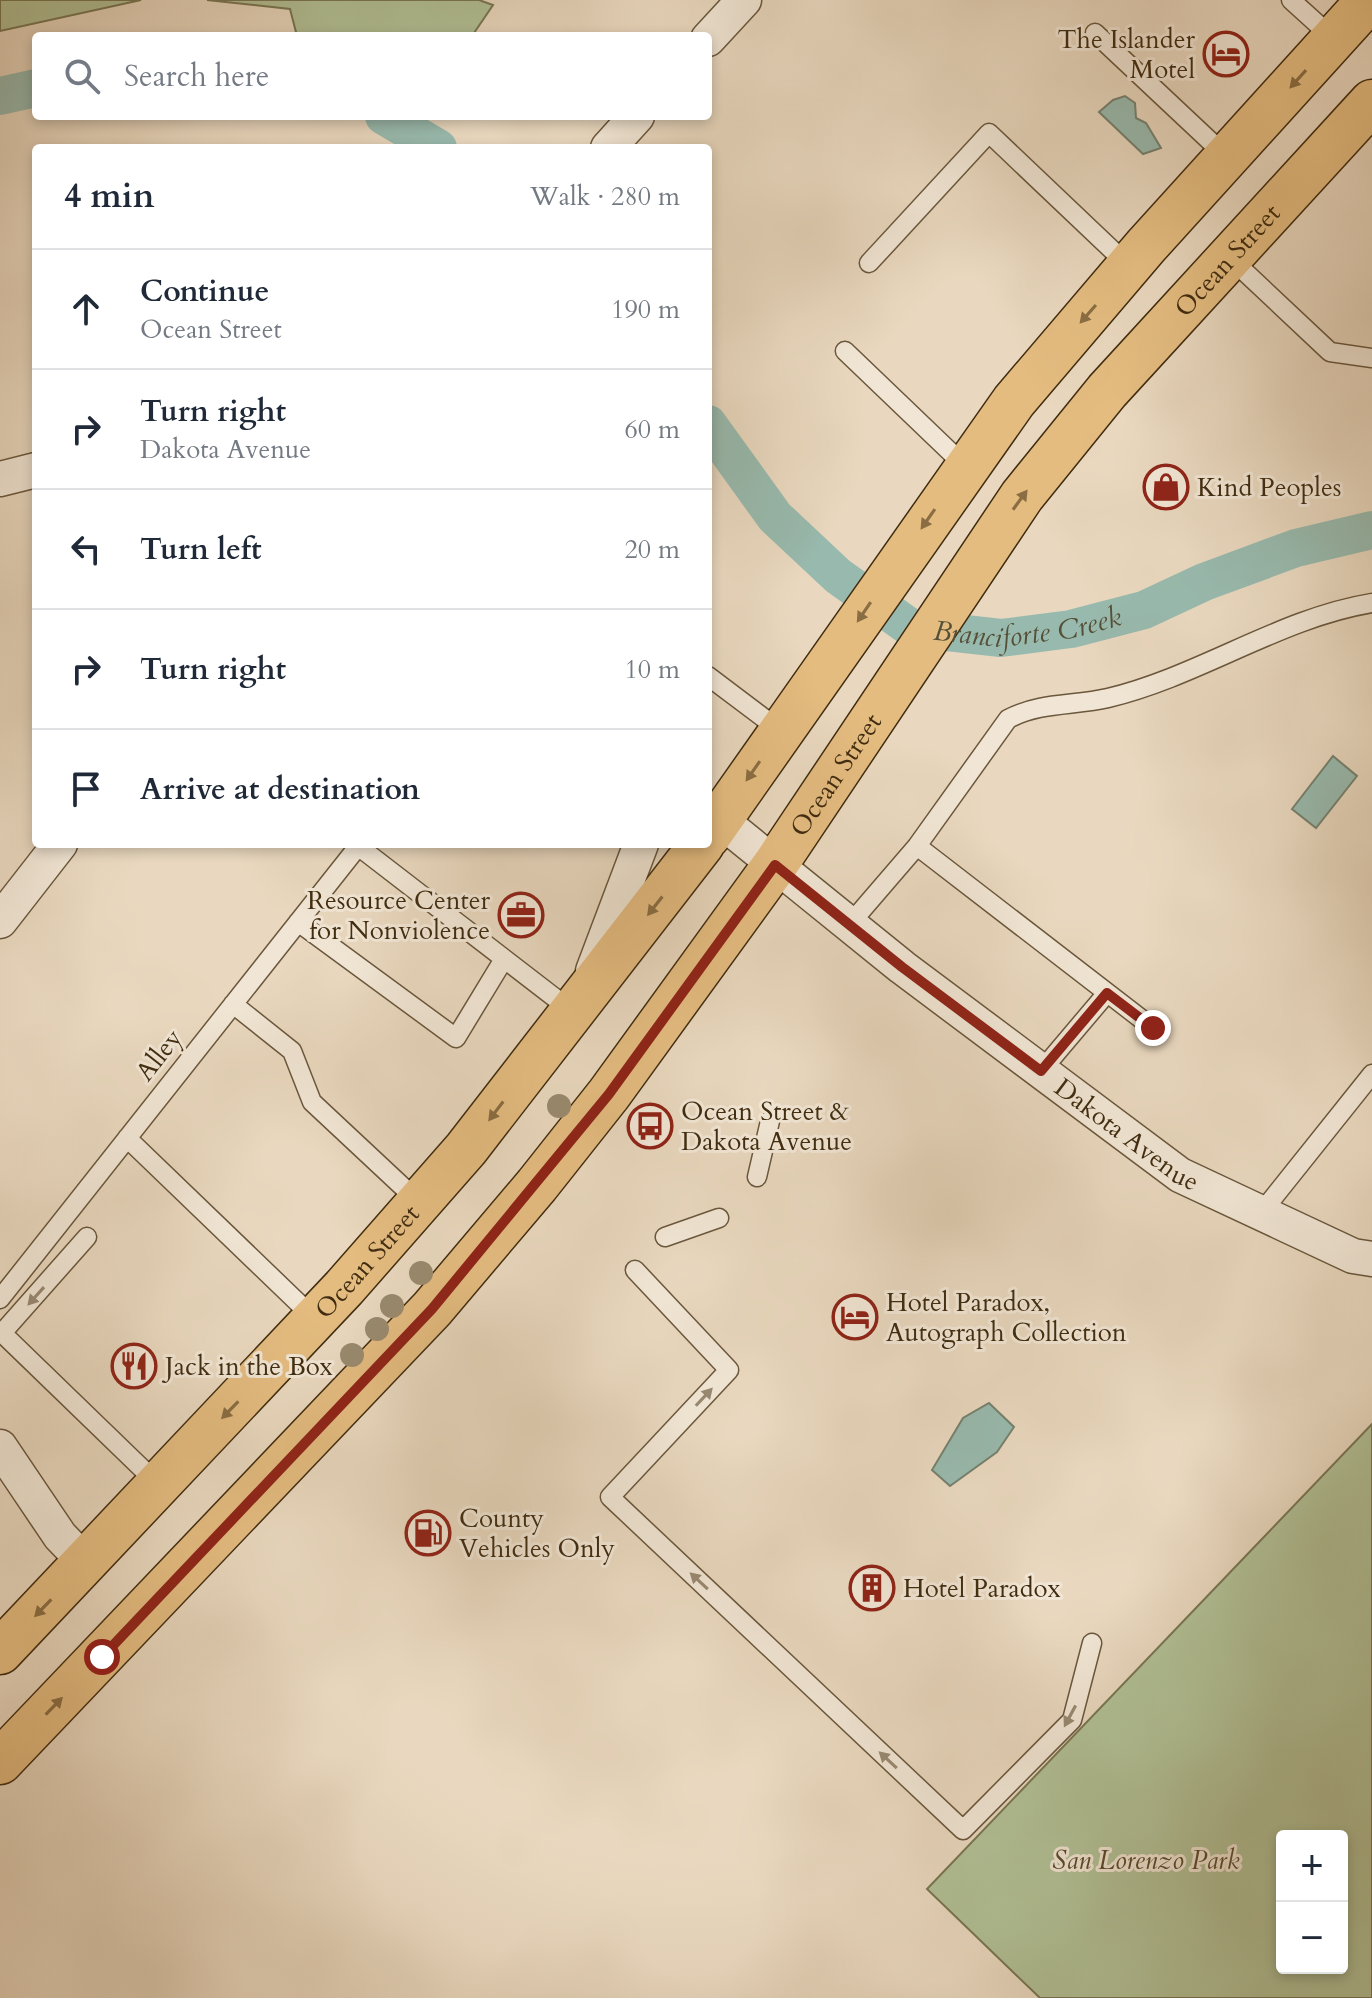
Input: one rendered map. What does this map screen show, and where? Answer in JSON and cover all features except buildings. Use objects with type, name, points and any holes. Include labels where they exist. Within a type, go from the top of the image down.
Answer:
[{"type":"main road","name":"Ocean Street","points":[[712,830],[965,466],[1014,401],[1129,266],[1369,0]]},
{"type":"main road","name":"Ocean Street","points":[[0,1762],[432,1309],[600,1105],[775,865],[1022,496],[1107,391],[1372,102]]},
{"type":"main road","name":"Ocean Street","points":[[0,1652],[315,1319],[466,1149],[698,848]]},
{"type":"street","points":[[712,35],[744,0]]},
{"type":"street","points":[[612,144],[633,120]]},
{"type":"street","points":[[0,479],[32,471]]},
{"type":"street","name":"Dakota Avenue","points":[[712,834],[775,865],[849,925],[1180,1175],[1353,1256],[1372,1259]]},
{"type":"street","points":[[0,921],[57,848]]},
{"type":"street","points":[[577,1006],[639,848]]},
{"type":"street","points":[[0,1447],[60,1536],[85,1562]]},
{"type":"lane","points":[[1291,0],[1334,39]]},
{"type":"lane","points":[[1095,33],[1227,157]]},
{"type":"lane","points":[[869,263],[989,133],[1129,266]]},
{"type":"lane","points":[[1229,257],[1330,352],[1372,358]]},
{"type":"lane","points":[[845,351],[965,466]]},
{"type":"lane","points":[[849,925],[917,846],[1008,719],[1029,707],[1108,698],[1192,671],[1340,608],[1372,603]]},
{"type":"lane","points":[[712,679],[781,731]]},
{"type":"lane","points":[[917,846],[1153,1028]]},
{"type":"lane","name":"Alley","points":[[0,1299],[357,848]]},
{"type":"lane","points":[[363,848],[504,959],[577,1006]]},
{"type":"lane","points":[[298,922],[456,1038],[504,959]]},
{"type":"lane","points":[[1041,1071],[1107,993]]},
{"type":"lane","points":[[233,1004],[292,1051],[312,1102],[419,1202]]},
{"type":"lane","points":[[1261,1213],[1372,1074]]},
{"type":"lane","points":[[757,1177],[770,1121]]},
{"type":"lane","points":[[127,1138],[315,1319]]},
{"type":"lane","points":[[665,1237],[719,1218]]},
{"type":"lane","points":[[87,1237],[1,1335],[159,1484]]},
{"type":"lane","points":[[635,1270],[729,1370],[610,1497],[963,1830],[1072,1720],[1092,1643]]},
{"type":"green space","points":[[0,0],[141,0],[0,31]]},
{"type":"green space","points":[[207,0],[479,0],[493,5],[475,32],[296,32],[290,9]]},
{"type":"green space","name":"San Lorenzo Park","points":[[1372,1424],[1372,1998],[1040,1998],[927,1889]]},
{"type":"water","points":[[1125,96],[1135,103],[1136,118],[1146,123],[1161,148],[1143,154],[1099,112],[1113,100]]},
{"type":"water","points":[[1333,756],[1357,776],[1316,828],[1292,809]]},
{"type":"water","points":[[989,1403],[1014,1427],[997,1452],[950,1486],[932,1470],[963,1418]]},
{"type":"waterway","name":"Branciforte Creek","points":[[0,96],[32,89]]},
{"type":"waterway","name":"Branciforte Creek","points":[[391,120],[431,144]]},
{"type":"waterway","name":"Branciforte Creek","points":[[712,430],[775,517],[838,576],[911,628],[1001,638],[1071,629],[1144,610],[1204,582],[1296,548],[1372,530]]},
{"type":"place","name":"The Islander Motel","points":[[1226,54]]},
{"type":"place","name":"Kind Peoples","points":[[1166,487]]},
{"type":"place","name":"Resource Center for Nonviolence","points":[[521,915]]},
{"type":"place","name":"Ocean Street & Dakota Avenue","points":[[650,1126]]},
{"type":"place","name":"Hotel Paradox, Autograph Collection","points":[[855,1317]]},
{"type":"place","name":"Jack in the Box","points":[[134,1366]]},
{"type":"place","name":"County Vehicles Only","points":[[428,1533]]},
{"type":"place","name":"Hotel Paradox","points":[[872,1588]]},
{"type":"route","points":[[102,1657],[432,1309],[609,1094],[775,865],[902,967],[1041,1071],[1107,993],[1153,1028]]}]
